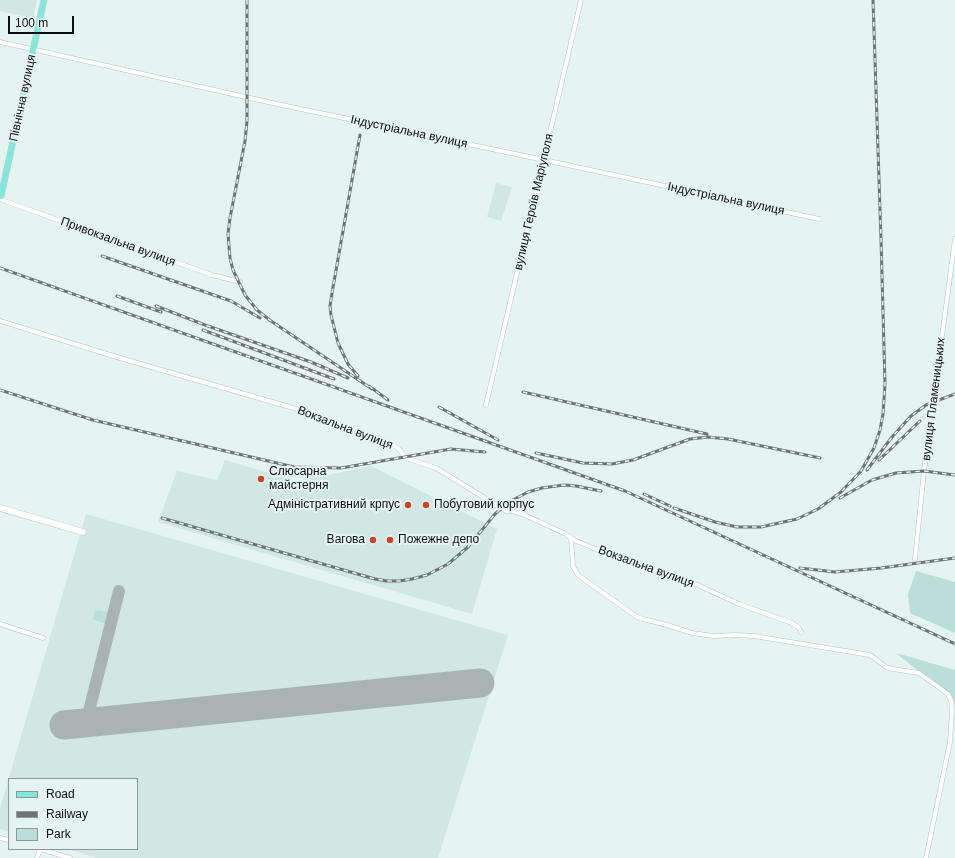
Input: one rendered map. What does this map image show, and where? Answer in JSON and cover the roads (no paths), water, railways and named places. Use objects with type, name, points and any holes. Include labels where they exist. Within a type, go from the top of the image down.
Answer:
[{"type":"main road","name":"Північна вулиця","points":[[1,196],[44,0]]},
{"type":"street","name":"вулиця Героїв Маріуполя","points":[[486,405],[581,0]]},
{"type":"street","name":"Індустріальна вулиця","points":[[0,42],[284,106],[819,219]]},
{"type":"street","name":"Привокзальна вулиця","points":[[1,196],[2,200],[212,276],[240,282]]},
{"type":"street","name":"вулиця Пламеницьких","points":[[915,559],[925,463],[955,239]]},
{"type":"street","name":"Вокзальна вулиця","points":[[0,321],[120,358],[300,410],[389,442],[399,449],[406,458],[436,468],[506,511],[522,514],[596,549],[689,581],[733,601],[792,623],[802,632]]},
{"type":"street","points":[[0,508],[83,532]]},
{"type":"street","points":[[571,538],[573,566],[578,575],[643,619],[692,633],[712,636],[754,636],[870,655],[886,667],[919,673],[948,694],[951,700],[952,710],[950,742],[926,858]]},
{"type":"street","points":[[0,624],[43,638]]},
{"type":"street","points":[[43,850],[70,858]]},
{"type":"railway","points":[[247,0],[247,121],[245,141],[228,234],[230,258],[233,270],[245,295],[257,310],[372,389]]},
{"type":"railway","points":[[674,508],[715,522],[737,527],[761,527],[797,519],[818,509],[841,492],[861,471],[874,448],[883,414],[885,384],[873,0]]},
{"type":"railway","points":[[358,376],[348,364],[338,343],[330,306],[360,135]]},
{"type":"railway","points":[[102,256],[231,301],[260,318]]},
{"type":"railway","points":[[0,268],[625,491],[955,644]]},
{"type":"railway","points":[[117,296],[161,312]]},
{"type":"railway","points":[[156,306],[205,325],[311,362],[348,378]]},
{"type":"railway","points":[[203,330],[334,379]]},
{"type":"railway","points":[[369,386],[388,400]]},
{"type":"railway","points":[[0,390],[93,420],[294,467],[341,468],[451,449],[485,452]]},
{"type":"railway","points":[[523,392],[707,434]]},
{"type":"railway","points":[[867,470],[892,437],[911,416],[926,405],[955,394]]},
{"type":"railway","points":[[439,407],[498,440]]},
{"type":"railway","points":[[879,460],[920,421]]},
{"type":"railway","points":[[536,453],[583,463],[612,464],[633,460],[690,439],[708,437],[728,439],[820,458]]},
{"type":"railway","points":[[840,498],[872,480],[896,473],[924,471],[955,475]]},
{"type":"railway","points":[[162,518],[375,579],[399,581],[427,575],[448,564],[468,547],[495,514],[509,502],[528,492],[542,488],[564,485],[601,491]]},
{"type":"railway","points":[[644,494],[670,506]]},
{"type":"railway","points":[[800,568],[835,572],[881,568],[955,558]]},
{"type":"place","name":"Слюсарна майстерня","points":[[261,479]]},
{"type":"place","name":"Адміністративний крпус","points":[[408,505]]},
{"type":"place","name":"Побутовий корпус","points":[[426,505]]},
{"type":"place","name":"Вагова","points":[[373,540]]},
{"type":"place","name":"Пожежне депо","points":[[390,540]]}]
